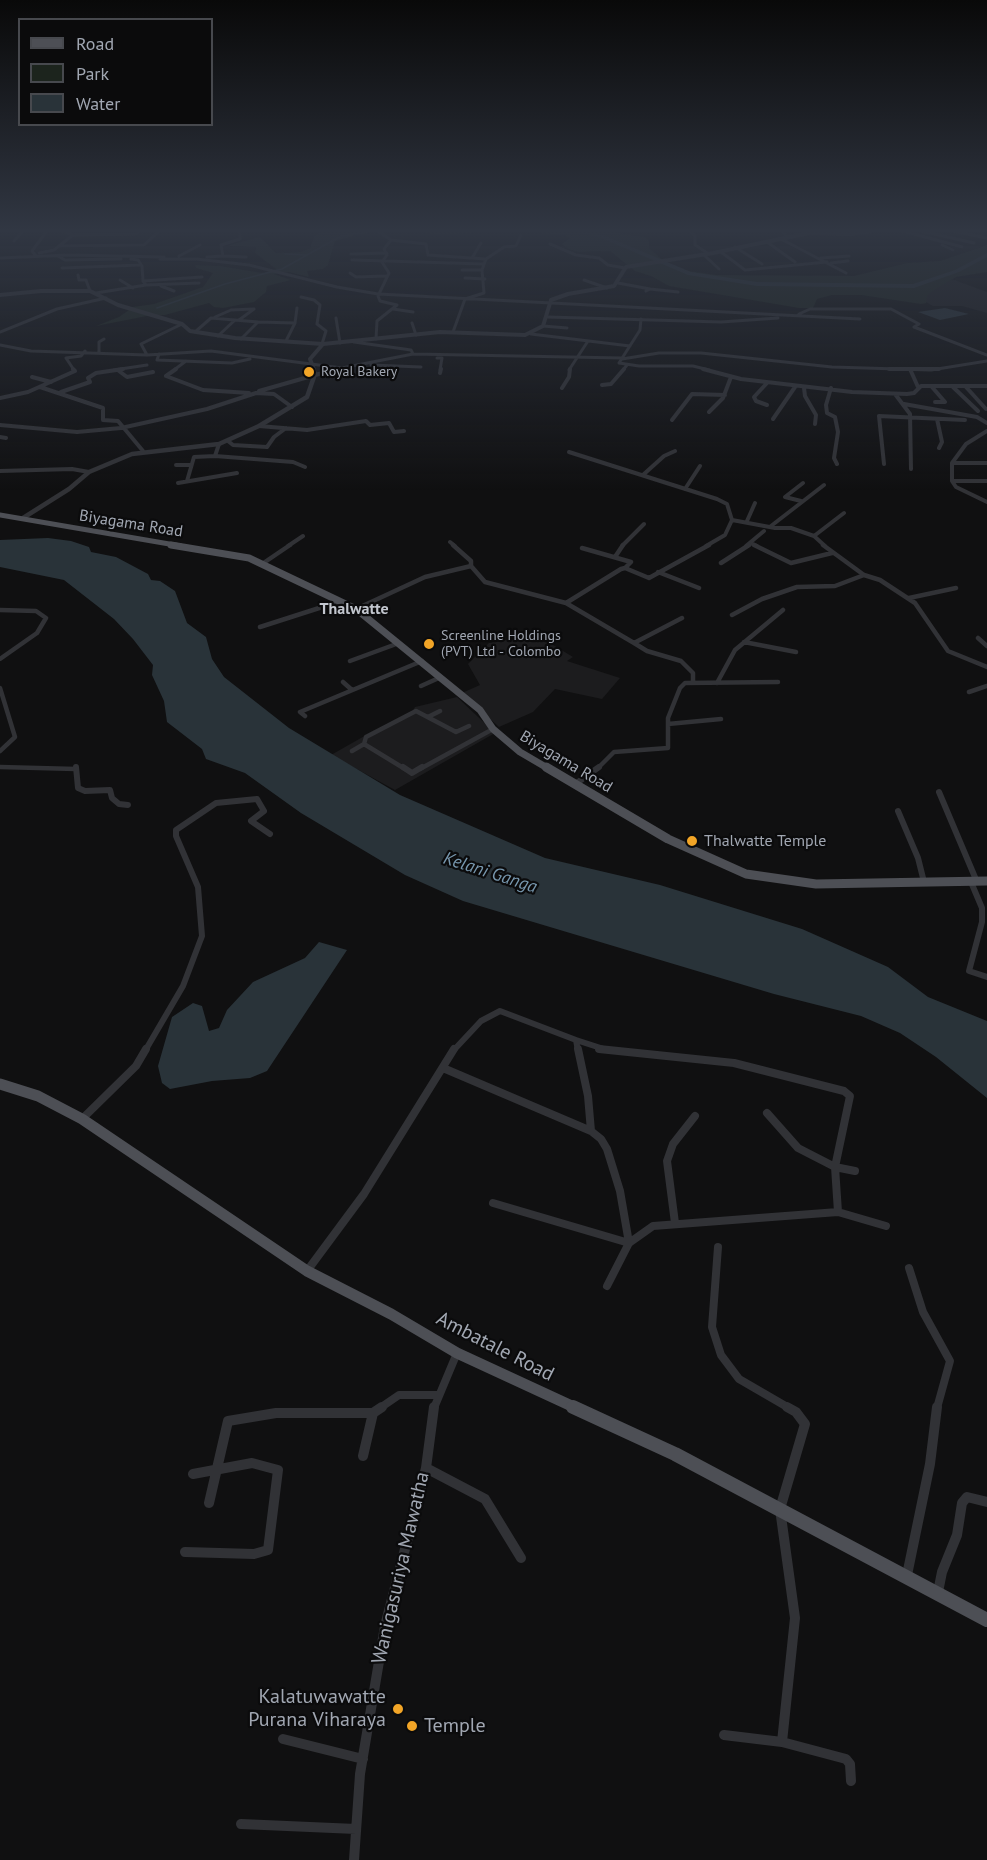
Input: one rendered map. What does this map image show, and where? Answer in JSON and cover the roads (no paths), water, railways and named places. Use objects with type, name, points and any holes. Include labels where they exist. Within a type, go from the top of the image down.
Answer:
[{"type":"main road","name":"Biyagama Road","points":[[0,515],[88,532],[225,553],[262,564],[341,601],[356,609],[441,677],[480,710],[493,729],[520,752],[703,857],[746,873],[816,884],[987,881]]},
{"type":"main road","name":"Ambatale Road","points":[[0,1084],[38,1096],[82,1119],[307,1272],[391,1314],[458,1353],[675,1454],[907,1575],[987,1620]]},
{"type":"street","points":[[0,332],[35,318]]},
{"type":"street","points":[[163,318],[182,324],[195,332],[218,336],[323,344],[453,332],[531,334],[630,346]]},
{"type":"street","points":[[195,332],[214,318],[295,323]]},
{"type":"street","points":[[218,336],[240,318]]},
{"type":"street","points":[[286,341],[296,318]]},
{"type":"street","points":[[23,518],[69,489],[89,472],[143,451],[219,444],[292,407],[309,394],[315,374],[311,357],[323,344],[326,331],[317,324],[318,318]]},
{"type":"street","points":[[336,318],[335,323],[339,325],[340,343]]},
{"type":"street","points":[[376,339],[377,321],[379,318]]},
{"type":"street","points":[[453,332],[458,318]]},
{"type":"street","points":[[531,334],[543,326],[548,318]]},
{"type":"street","points":[[585,318],[721,322],[774,318],[804,319]]},
{"type":"street","points":[[838,318],[860,319]]},
{"type":"street","points":[[907,318],[919,324],[914,327],[987,356]]},
{"type":"street","points":[[641,319],[640,330],[619,363],[693,366],[731,377],[767,383],[852,392],[914,393],[918,387]]},
{"type":"street","points":[[242,339],[258,321]]},
{"type":"street","points":[[412,323],[416,334]]},
{"type":"street","points":[[147,356],[141,344],[145,340],[182,324]]},
{"type":"street","points":[[543,326],[567,328]]},
{"type":"street","points":[[99,352],[99,342],[104,339]]},
{"type":"street","points":[[562,388],[569,378],[568,371],[588,341]]},
{"type":"street","points":[[354,342],[411,350],[413,354]]},
{"type":"street","points":[[0,345],[31,351],[85,351],[147,356],[211,351],[312,366],[342,368]]},
{"type":"street","points":[[0,398],[40,387],[75,371],[66,358],[81,356],[85,351]]},
{"type":"street","points":[[0,425],[77,432],[121,428],[207,409],[315,374],[413,354],[622,358],[659,353],[701,353],[832,367],[910,369],[949,368],[987,360]]},
{"type":"street","points":[[159,354],[158,360],[231,363],[252,358]]},
{"type":"street","points":[[407,355],[442,358],[440,373]]},
{"type":"street","points":[[186,361],[166,376],[203,390],[274,394],[292,407]]},
{"type":"street","points":[[61,392],[90,382],[88,378],[96,373],[147,365]]},
{"type":"street","points":[[361,365],[421,367]]},
{"type":"street","points":[[602,385],[611,384],[627,365]]},
{"type":"street","points":[[910,369],[918,387]]},
{"type":"street","points":[[119,371],[127,377],[153,372]]},
{"type":"street","points":[[32,377],[51,382]]},
{"type":"street","points":[[709,412],[716,407],[725,394],[731,377]]},
{"type":"street","points":[[767,383],[754,397],[756,401],[767,405]]},
{"type":"street","points":[[918,387],[987,386]]},
{"type":"street","points":[[40,387],[61,392],[103,408],[103,420],[118,421],[121,428],[143,451]]},
{"type":"street","points":[[774,418],[795,387]]},
{"type":"street","points":[[931,387],[945,402],[935,402]]},
{"type":"street","points":[[953,387],[978,411]]},
{"type":"street","points":[[966,387],[986,410]]},
{"type":"street","points":[[804,388],[805,396],[816,415],[815,424]]},
{"type":"street","points":[[831,388],[826,405],[827,413],[836,417],[838,432],[834,459],[837,464]]},
{"type":"street","points":[[672,420],[693,394],[725,394]]},
{"type":"street","points":[[895,394],[910,414],[908,418],[911,469]]},
{"type":"street","points":[[904,404],[977,417],[987,423]]},
{"type":"street","points":[[884,464],[879,416],[965,420]]},
{"type":"street","points":[[937,419],[942,442],[939,448]]},
{"type":"street","points":[[258,426],[307,430],[366,421],[370,425],[389,423],[394,432],[404,431]]},
{"type":"street","points":[[228,441],[233,445],[267,447],[274,437],[287,427]]},
{"type":"street","points":[[986,501],[956,487],[951,481],[952,463],[966,444],[987,431]]},
{"type":"street","points":[[0,437],[6,438]]},
{"type":"street","points":[[214,456],[219,444]]},
{"type":"street","points":[[644,474],[664,456],[675,451]]},
{"type":"street","points":[[569,452],[644,474],[727,504],[732,520],[725,535],[649,578],[625,568]]},
{"type":"street","points":[[187,481],[194,457],[214,456],[293,462],[305,467]]},
{"type":"street","points":[[952,463],[987,464]]},
{"type":"street","points":[[177,465],[191,465]]},
{"type":"street","points":[[685,489],[700,466]]},
{"type":"street","points":[[0,471],[72,469],[89,472]]},
{"type":"street","points":[[178,483],[237,473]]},
{"type":"street","points":[[796,481],[818,487]]},
{"type":"street","points":[[951,481],[987,481]]},
{"type":"street","points":[[801,501],[785,497],[803,483]]},
{"type":"street","points":[[771,526],[824,484]]},
{"type":"street","points":[[747,521],[755,503]]},
{"type":"street","points":[[814,536],[844,513]]},
{"type":"street","points":[[732,520],[795,529],[814,536],[832,553],[864,575],[880,580],[915,603],[948,651],[987,667]]},
{"type":"street","points":[[615,557],[621,546],[644,524]]},
{"type":"street","points":[[721,563],[751,543],[764,531]]},
{"type":"street","points":[[262,564],[303,536]]},
{"type":"street","points":[[450,542],[471,561],[471,566],[485,582],[566,603],[634,643],[686,665],[693,673],[693,681]]},
{"type":"street","points":[[751,543],[791,563],[832,553]]},
{"type":"street","points":[[566,603],[625,568],[631,562],[582,548]]},
{"type":"street","points":[[356,609],[425,578],[471,566]]},
{"type":"street","points":[[657,572],[699,588]]},
{"type":"street","points":[[732,615],[762,599],[796,587],[835,586],[864,575]]},
{"type":"street","points":[[909,598],[956,588]]},
{"type":"street","points":[[260,627],[306,612],[313,612],[341,601]]},
{"type":"street","points":[[0,610],[36,611],[46,618],[37,633],[0,659]]},
{"type":"street","points":[[717,683],[744,642],[783,610]]},
{"type":"street","points":[[634,643],[682,618]]},
{"type":"street","points":[[978,638],[987,646]]},
{"type":"street","points":[[744,642],[796,652]]},
{"type":"street","points":[[350,661],[399,643]]},
{"type":"street","points":[[305,716],[300,712],[422,661]]},
{"type":"street","points":[[421,686],[441,677]]},
{"type":"street","points":[[574,784],[593,773],[614,752],[629,749],[668,748],[668,724],[680,688],[693,681],[778,682]]},
{"type":"street","points":[[343,682],[352,690]]},
{"type":"street","points":[[969,692],[987,686]]},
{"type":"street","points":[[0,688],[15,737],[0,751]]},
{"type":"street","points":[[352,751],[364,744],[366,737],[416,711],[456,732],[469,726]]},
{"type":"street","points":[[428,717],[440,711]]},
{"type":"street","points":[[668,724],[721,719]]},
{"type":"street","points":[[364,744],[412,772],[493,729]]},
{"type":"street","points":[[0,767],[75,767],[78,788],[85,791],[110,790],[112,798],[119,804],[128,805]]},
{"type":"street","points":[[939,792],[982,908],[982,922],[969,971],[975,975],[987,977]]},
{"type":"street","points":[[82,1119],[136,1066],[183,986],[202,936],[198,887],[176,836],[176,830],[216,803],[257,799],[264,811],[251,821],[270,834]]},
{"type":"street","points":[[898,811],[918,858],[924,882]]},
{"type":"street","points":[[307,1272],[364,1194],[442,1068],[470,1032],[492,1012],[510,1014],[601,1050],[734,1063],[844,1091],[850,1096],[835,1167],[838,1212]]},
{"type":"street","points":[[576,1040],[588,1096],[591,1131]]},
{"type":"street","points":[[442,1068],[591,1131],[607,1149],[622,1197],[629,1243]]},
{"type":"street","points":[[767,1113],[798,1148],[835,1167],[855,1171]]},
{"type":"street","points":[[675,1223],[667,1161],[673,1144],[695,1116]]},
{"type":"street","points":[[493,1203],[629,1243]]},
{"type":"street","points":[[607,1286],[629,1243],[652,1226],[838,1212],[886,1226]]},
{"type":"street","points":[[718,1247],[712,1327],[721,1355],[739,1379],[796,1412],[805,1424],[780,1509],[795,1618],[782,1742]]},
{"type":"street","points":[[907,1575],[930,1464],[935,1415],[950,1361],[923,1312],[909,1268]]},
{"type":"street","name":"Wanigasuriya Mawatha","points":[[354,1860],[363,1759],[385,1626],[426,1468],[430,1427],[440,1395],[458,1353]]},
{"type":"street","points":[[209,1503],[214,1472],[228,1421],[276,1413],[373,1413],[399,1395],[423,1393],[440,1395]]},
{"type":"street","points":[[363,1456],[373,1413]]},
{"type":"street","points":[[185,1552],[254,1554],[268,1550],[278,1470],[252,1462],[214,1472],[193,1474]]},
{"type":"street","points":[[426,1468],[485,1499],[521,1558]]},
{"type":"street","points":[[938,1592],[942,1572],[957,1535],[962,1503],[967,1497],[987,1502]]},
{"type":"street","points":[[724,1735],[782,1742],[846,1759],[850,1764],[850,1781]]},
{"type":"street","points":[[283,1739],[363,1759]]},
{"type":"street","points":[[241,1824],[356,1829]]},
{"type":"water","name":"Kelani Ganga","points":[[48,538],[71,541],[89,547],[91,552],[116,557],[148,574],[151,580],[160,581],[175,591],[187,623],[206,637],[212,659],[224,677],[289,728],[400,795],[545,858],[660,885],[802,929],[888,967],[928,997],[987,1021],[987,1098],[936,1057],[900,1033],[861,1016],[774,994],[463,901],[405,875],[301,813],[245,773],[206,759],[202,749],[167,722],[164,701],[152,675],[153,665],[114,619],[64,580],[0,567],[0,540]]},
{"type":"water","points":[[319,942],[347,950],[267,1071],[250,1078],[212,1081],[170,1089],[162,1083],[158,1066],[172,1017],[193,1003],[202,1006],[209,1031],[219,1028],[227,1010],[253,982],[305,958]]},
{"type":"place","name":"Royal Bakery","points":[[309,372]]},
{"type":"place","name":"Screenline Holdings (PVT) Ltd - Colombo","points":[[429,644]]},
{"type":"place","name":"Thalwatte Temple","points":[[692,841]]},
{"type":"place","name":"Kalatuwawatte Purana Viharaya","points":[[398,1709]]},
{"type":"place","name":"Temple","points":[[412,1726]]},
{"type":"district","name":"Thalwatte","points":[[354,609]]}]
